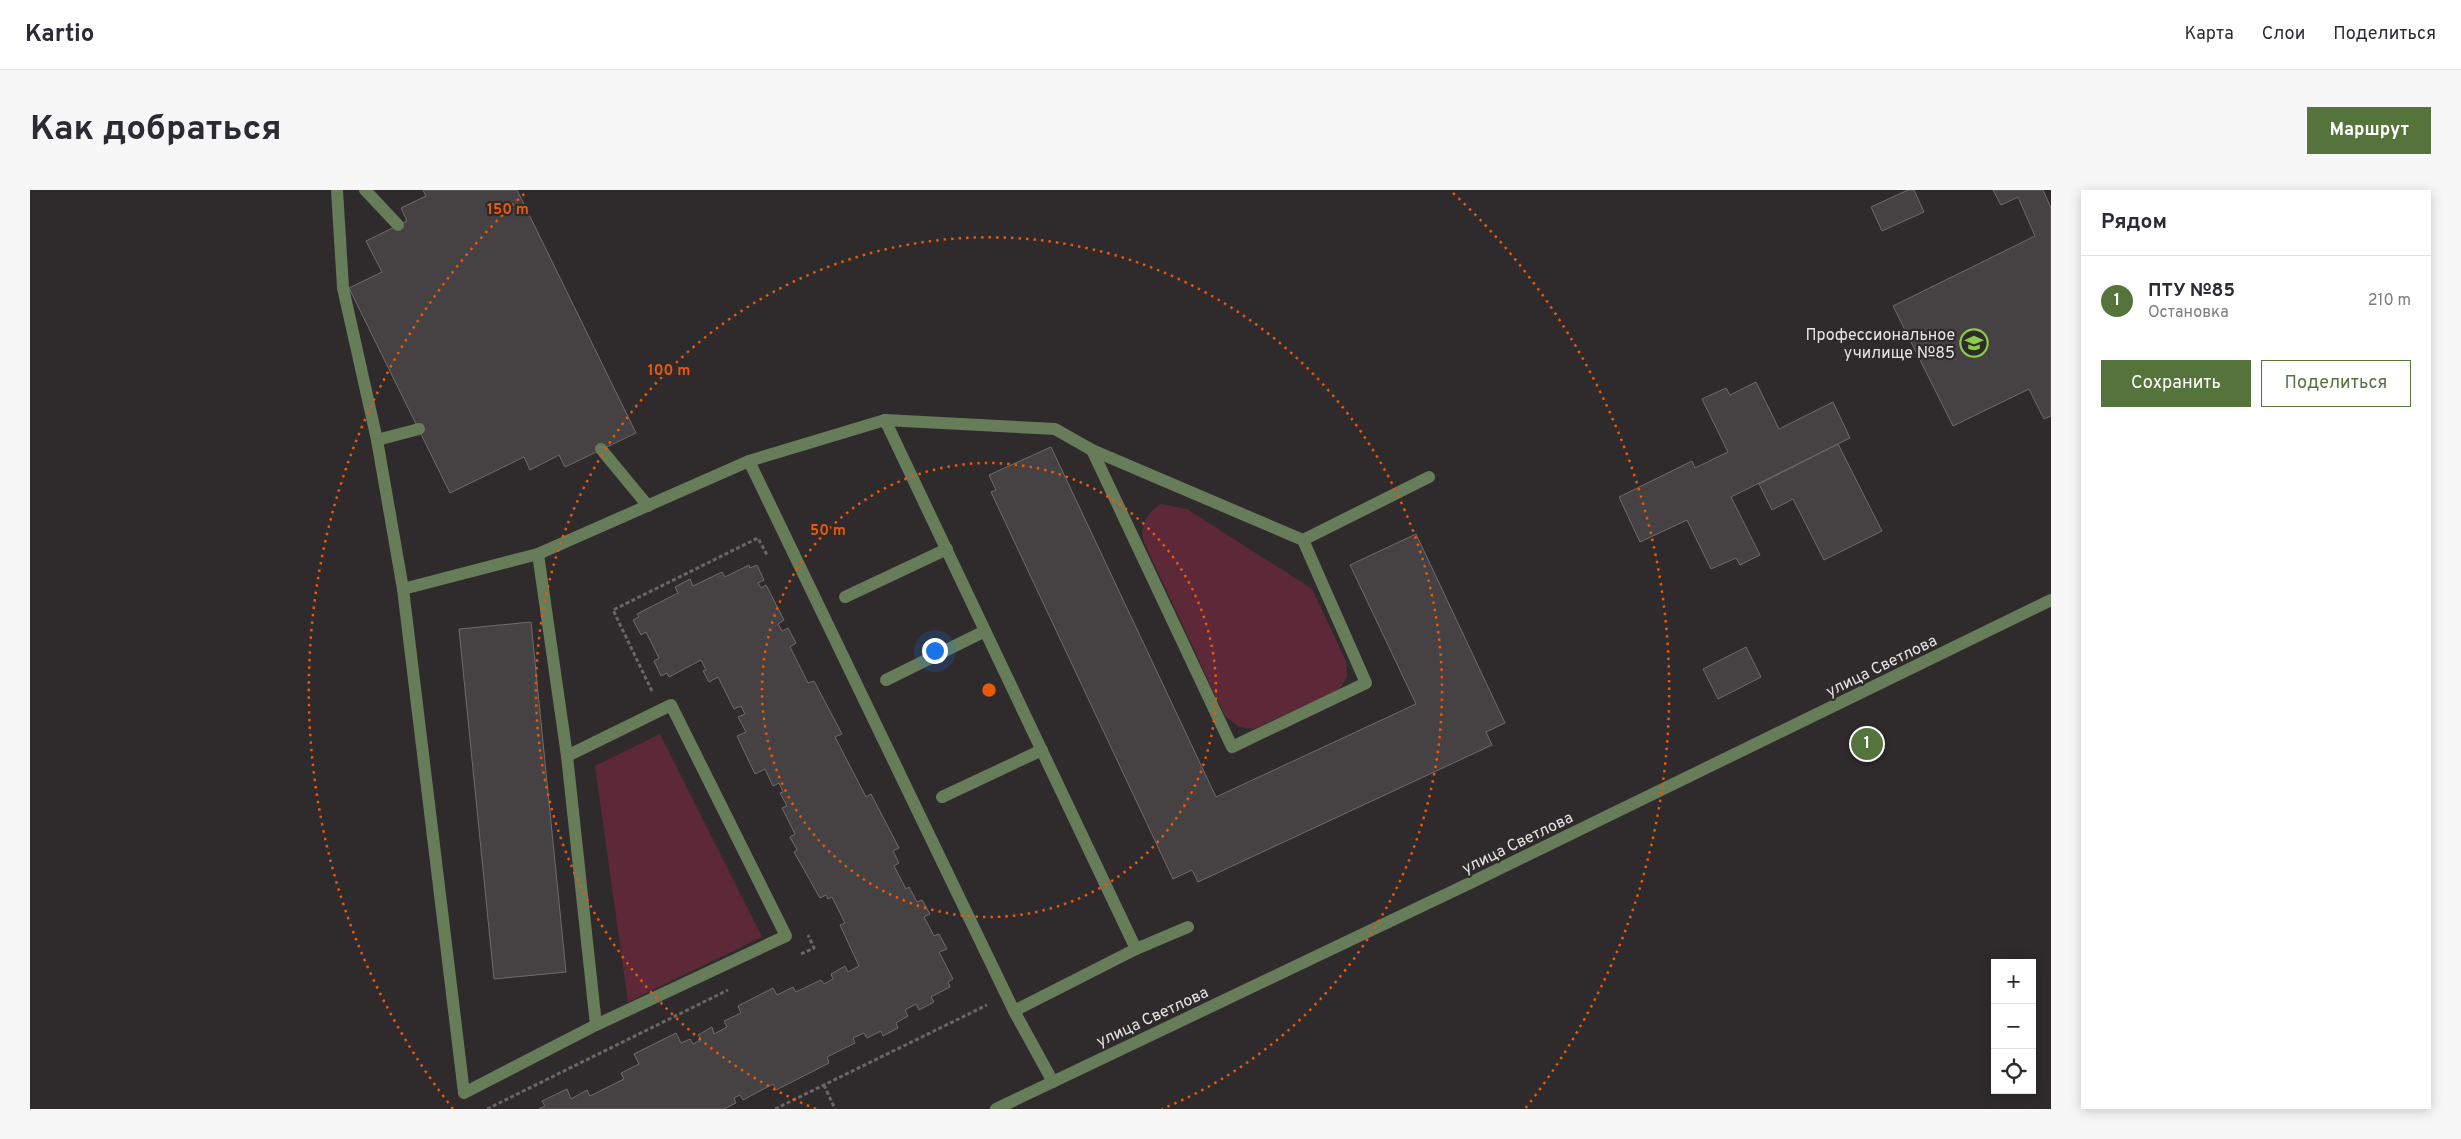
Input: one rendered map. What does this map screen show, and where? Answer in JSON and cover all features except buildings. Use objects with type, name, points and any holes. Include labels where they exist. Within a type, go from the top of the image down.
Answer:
[{"type":"street","points":[[337,190],[343,288],[377,440],[403,589],[464,1093],[596,1025],[786,936],[671,705],[567,756]]},
{"type":"street","points":[[365,190],[398,225]]},
{"type":"street","points":[[403,589],[538,554],[749,461],[885,420],[1055,430],[1092,450],[1303,540],[1366,683],[1232,747],[1092,450]]},
{"type":"street","points":[[885,420],[1136,949]]},
{"type":"street","points":[[377,440],[419,430]]},
{"type":"street","points":[[601,449],[648,506]]},
{"type":"street","points":[[749,461],[1014,1011],[1053,1082]]},
{"type":"street","points":[[1303,540],[1429,477]]},
{"type":"street","points":[[845,597],[947,549]]},
{"type":"street","points":[[538,554],[567,756],[596,1025]]},
{"type":"street","name":"улица Светлова","points":[[996,1109],[1468,884],[2051,600]]},
{"type":"street","points":[[886,680],[985,631]]},
{"type":"street","points":[[942,797],[1042,750]]},
{"type":"street","points":[[1014,1011],[1136,949],[1188,927]]},
{"type":"path","points":[[652,693],[613,610],[758,538],[772,564]]},
{"type":"path","points":[[796,956],[814,948],[805,930]]},
{"type":"path","points":[[487,1109],[734,987]]},
{"type":"path","points":[[775,1109],[994,1001]]},
{"type":"path","points":[[824,1085],[835,1109]]},
{"type":"shaded area","points":[[1160,504],[1187,509],[1312,589],[1346,661],[1347,677],[1338,691],[1253,729],[1239,727],[1225,716],[1143,540],[1144,523],[1152,511]]},
{"type":"shaded area","points":[[660,734],[762,937],[628,1002],[595,766]]},
{"type":"place","name":"Профессиональное училище №85","points":[[1974,343]]},
{"type":"place","name":"ПТУ №85","points":[[1867,744]]}]
